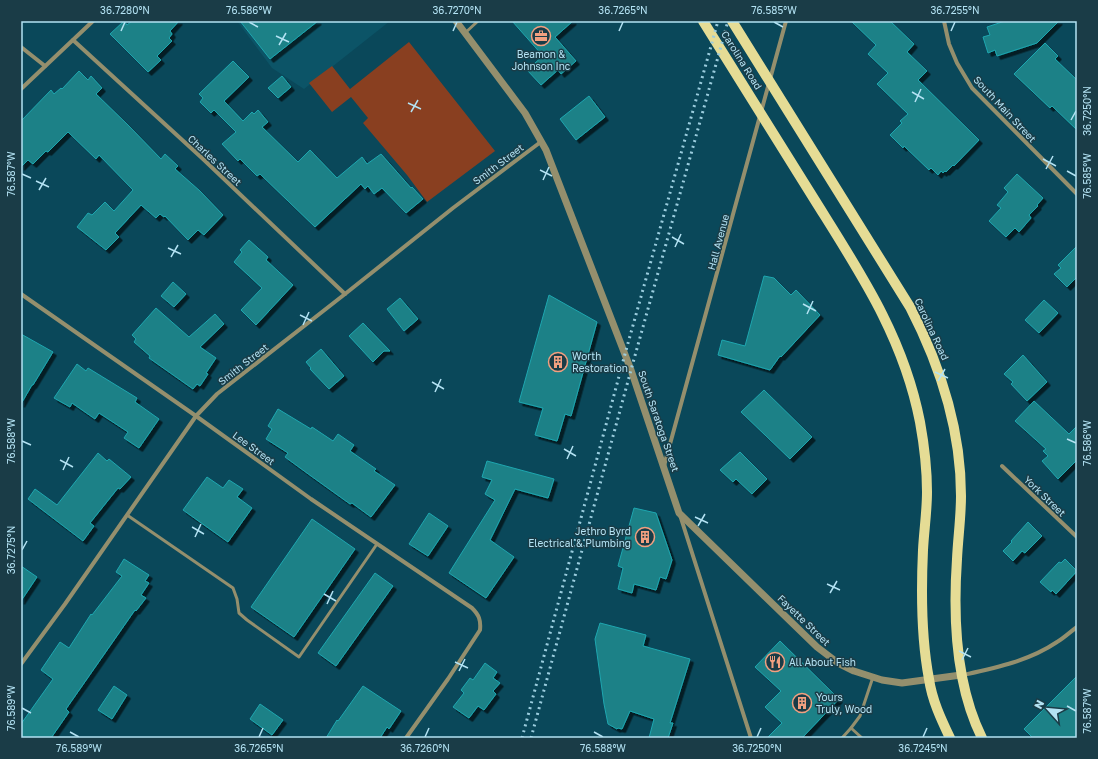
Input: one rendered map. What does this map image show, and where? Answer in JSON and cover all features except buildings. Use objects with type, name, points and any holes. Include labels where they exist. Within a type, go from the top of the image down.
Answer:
[{"type":"main road","name":"Carolina Road","points":[[703,21],[862,274],[892,331],[904,361],[920,422],[926,472],[927,493],[923,554],[922,624],[929,680],[939,714],[948,737]]},
{"type":"main road","name":"Carolina Road","points":[[732,21],[910,306],[926,338],[938,369],[953,424],[960,469],[961,495],[956,592],[961,675],[975,725],[982,738]]},
{"type":"street","points":[[21,90],[93,21]]},
{"type":"street","name":"South Saratoga Street","points":[[456,21],[525,113],[542,141],[629,365],[664,466],[751,738]]},
{"type":"street","name":"Hall Avenue","points":[[664,466],[786,21]]},
{"type":"street","name":"South Main Street","points":[[944,21],[949,44],[957,63],[972,88],[1077,194]]},
{"type":"street","name":"Charles Street","points":[[73,40],[203,159],[345,294]]},
{"type":"street","points":[[21,47],[45,66]]},
{"type":"street","name":"Smith Street","points":[[21,664],[65,604],[196,416],[217,394],[453,208],[542,141]]},
{"type":"street","name":"Lee Street","points":[[21,294],[196,416],[311,499],[478,613],[481,622],[480,630],[448,679],[406,738]]},
{"type":"street","name":"York Street","points":[[1002,466],[1077,537]]},
{"type":"street","name":"Fayette Street","points":[[679,513],[817,647],[838,663],[854,671],[873,677],[902,683],[961,675],[1004,666],[1034,655],[1058,642],[1077,627]]},
{"type":"lane","points":[[465,33],[478,21]]},
{"type":"lane","points":[[127,515],[233,588],[237,599],[239,613],[300,657],[377,544]]},
{"type":"lane","points":[[842,738],[860,716],[873,677]]},
{"type":"lane","points":[[851,728],[862,738]]},
{"type":"shaded area","points":[[237,21],[390,21],[304,89],[272,68]]},
{"type":"shaded area","points":[[409,42],[495,151],[427,202],[407,175],[363,123],[368,118],[351,97],[332,112],[309,83],[332,66],[350,89]]},
{"type":"railway","points":[[522,738],[625,354],[718,21]]},
{"type":"railway","points":[[531,738],[728,21]]},
{"type":"place","name":"Beamon & Johnson Inc","points":[[541,36]]},
{"type":"place","name":"Worth Restoration","points":[[558,362]]},
{"type":"place","name":"Jethro Byrd Electrical & Plumbing","points":[[645,537]]},
{"type":"place","name":"All About Fish","points":[[775,662]]},
{"type":"place","name":"Yours Truly, Wood","points":[[802,703]]}]
